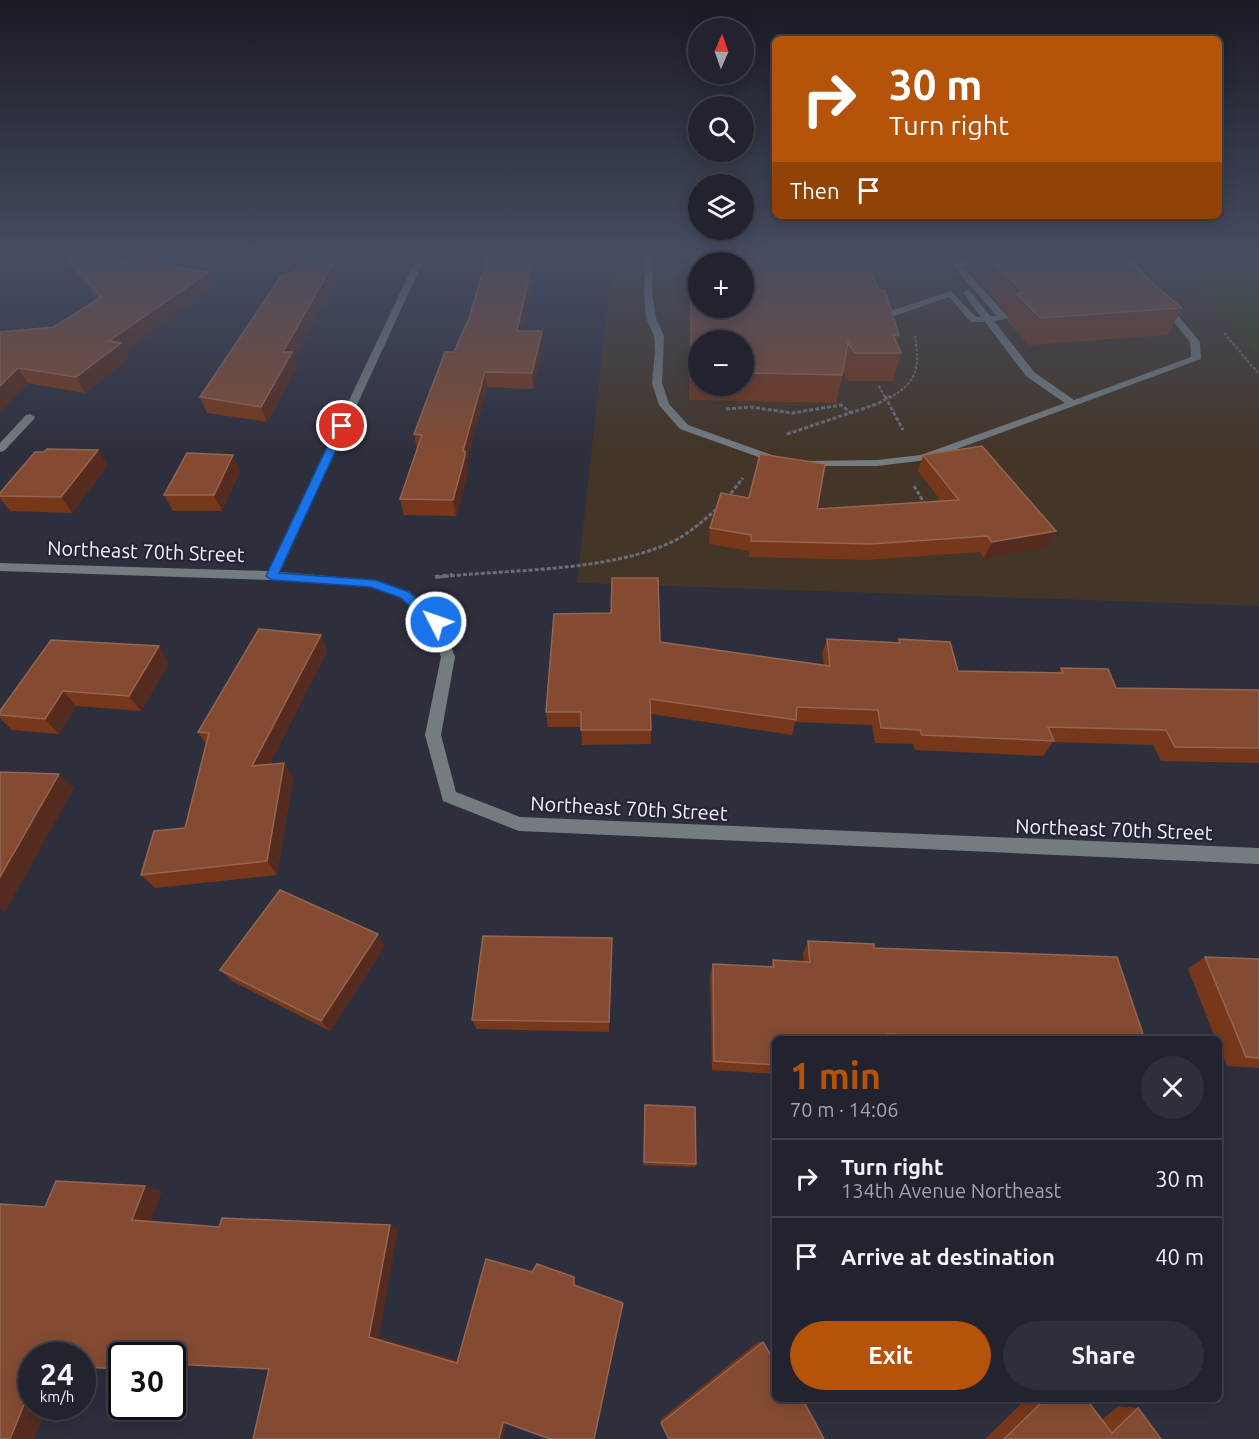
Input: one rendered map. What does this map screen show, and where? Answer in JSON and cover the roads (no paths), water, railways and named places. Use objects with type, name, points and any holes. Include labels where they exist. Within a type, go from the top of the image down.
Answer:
[{"type":"street","points":[[272,576],[391,322]]},
{"type":"street","points":[[653,322],[659,336],[657,383],[664,405],[684,427],[760,456],[793,463],[867,464],[922,458],[1196,359],[1195,342],[1179,322]]},
{"type":"street","points":[[990,322],[1030,375],[1073,404]]},
{"type":"street","points":[[0,449],[30,417]]},
{"type":"street","name":"Northeast 70th Street","points":[[2,570],[272,576],[371,583],[405,595],[436,622],[448,657],[433,735],[450,796],[519,824],[1259,856]]}]
